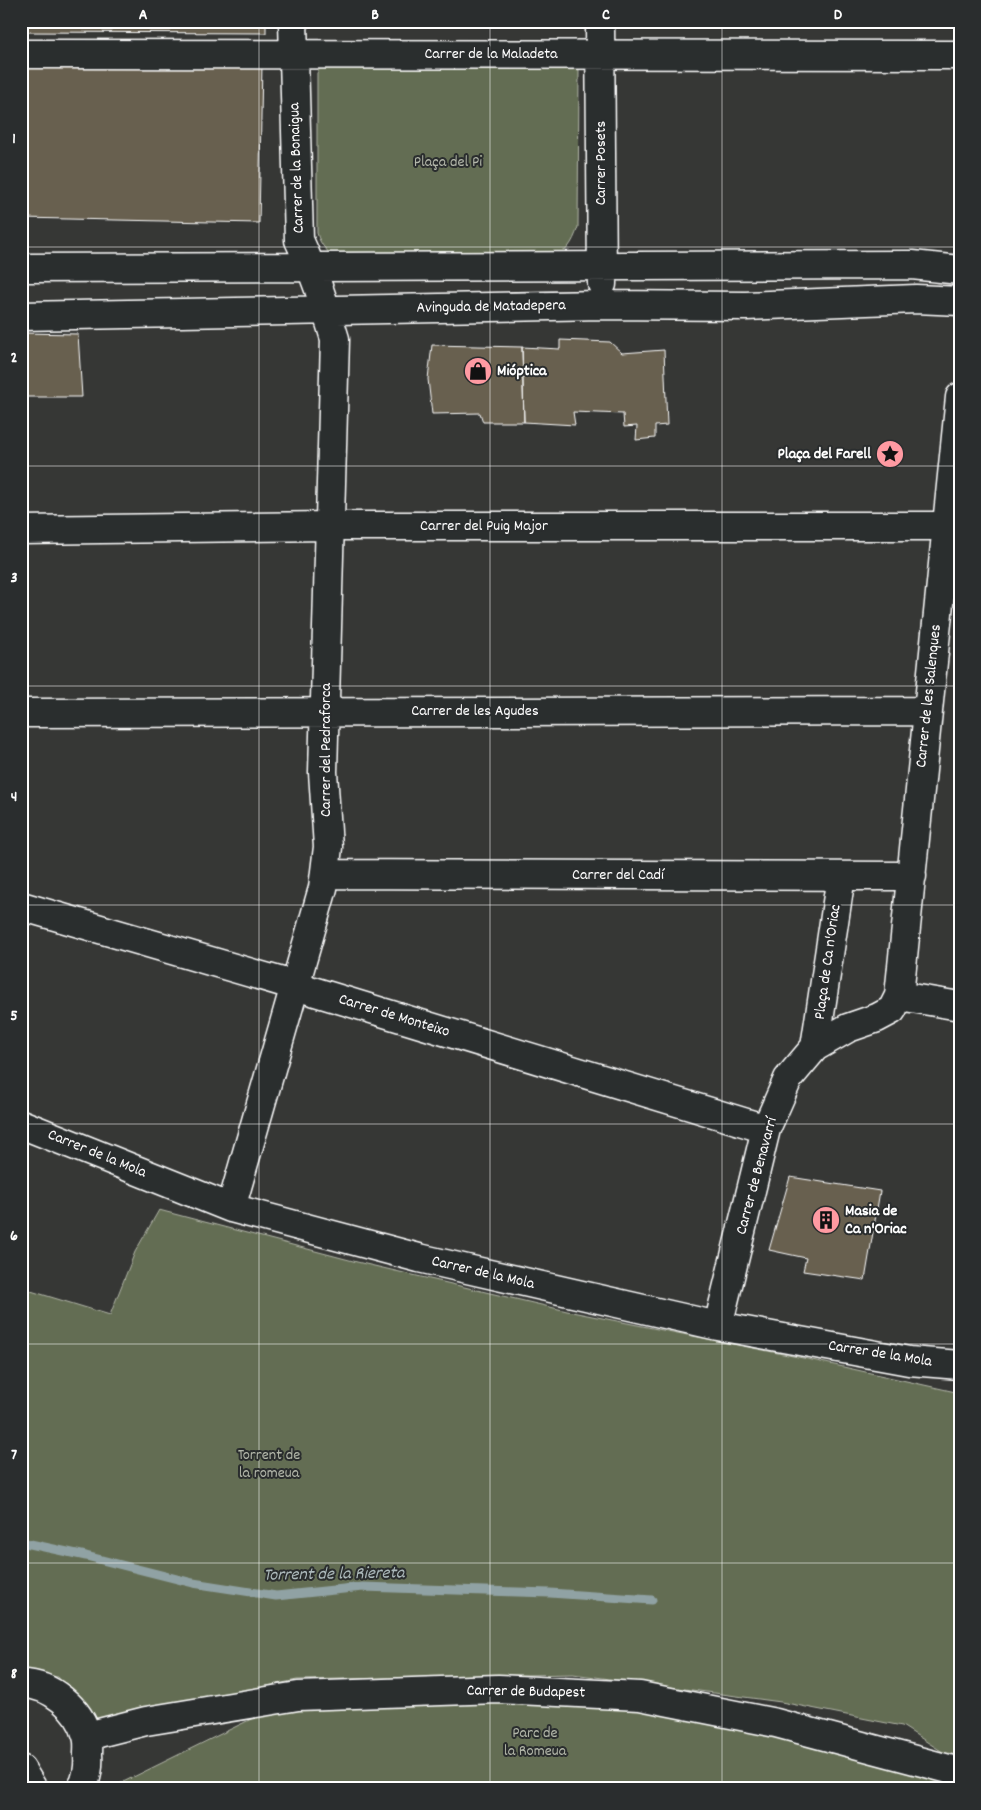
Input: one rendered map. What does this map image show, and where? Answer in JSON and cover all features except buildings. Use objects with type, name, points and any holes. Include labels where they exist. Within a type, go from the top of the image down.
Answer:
[{"type":"street","name":"Carrer de la Bonaigua","points":[[294,21],[293,55],[299,240],[327,310]]},
{"type":"street","name":"Carrer Posets","points":[[600,21],[601,305]]},
{"type":"street","name":"Carrer de la Maladeta","points":[[21,54],[600,53],[960,55]]},
{"type":"street","points":[[21,268],[912,265],[960,270]]},
{"type":"street","name":"Avinguda de Matadepera","points":[[21,316],[601,305],[746,306],[916,299],[960,301]]},
{"type":"street","name":"Carrer del Pedraforca","points":[[231,1208],[324,888],[328,847],[323,772],[324,711],[335,339],[327,310]]},
{"type":"street","name":"Carrer de les Salenques","points":[[899,996],[960,397]]},
{"type":"street","name":"Carrer del Puig Major","points":[[21,530],[330,526],[946,526]]},
{"type":"street","name":"Carrer de les Agudes","points":[[21,713],[928,710]]},
{"type":"street","name":"Carrer del Cadí","points":[[325,874],[912,876]]},
{"type":"street","name":"Plaça de Ca n'Oriac","points":[[815,1048],[841,876]]},
{"type":"street","name":"Carrer de Monteixo","points":[[21,906],[296,986],[766,1129]]},
{"type":"street","points":[[899,996],[960,1006]]},
{"type":"street","name":"Carrer de Benavarrí","points":[[718,1326],[766,1129],[788,1080],[815,1048],[848,1028],[877,1018],[892,1010],[899,996]]},
{"type":"street","name":"Carrer de la Mola","points":[[21,1124],[231,1208],[419,1258],[718,1326],[909,1361],[960,1366]]},
{"type":"street","points":[[21,1684],[45,1689],[61,1698],[77,1715],[87,1736],[89,1765],[80,1789]]},
{"type":"street","name":"Carrer de Budapest","points":[[87,1736],[146,1721],[298,1696],[498,1689],[640,1696],[776,1723],[960,1772]]},
{"type":"street","points":[[21,1769],[33,1789]]},
{"type":"green space","name":"Plaça del Pi","points":[[323,64],[579,68],[578,227],[568,247],[551,261],[341,260],[332,255],[323,246],[317,233],[317,73]]},
{"type":"green space","name":"Torrent de la romeua","points":[[159,1210],[357,1262],[567,1311],[803,1358],[960,1393],[960,1763],[902,1726],[781,1702],[573,1674],[297,1680],[93,1721],[58,1677],[21,1674],[21,1288],[110,1315],[135,1252]]},
{"type":"green space","name":"Parc de la Romeua","points":[[298,1696],[640,1696],[960,1772],[960,1789],[109,1789]]},
{"type":"waterway","name":"Torrent de la Riereta","points":[[21,1542],[193,1583],[276,1596],[363,1587],[550,1593],[652,1600]]},
{"type":"place","name":"Mióptica","points":[[478,371]]},
{"type":"place","name":"Plaça del Farell","points":[[890,454]]},
{"type":"place","name":"Masia de Ca n'Oriac","points":[[826,1220]]}]
